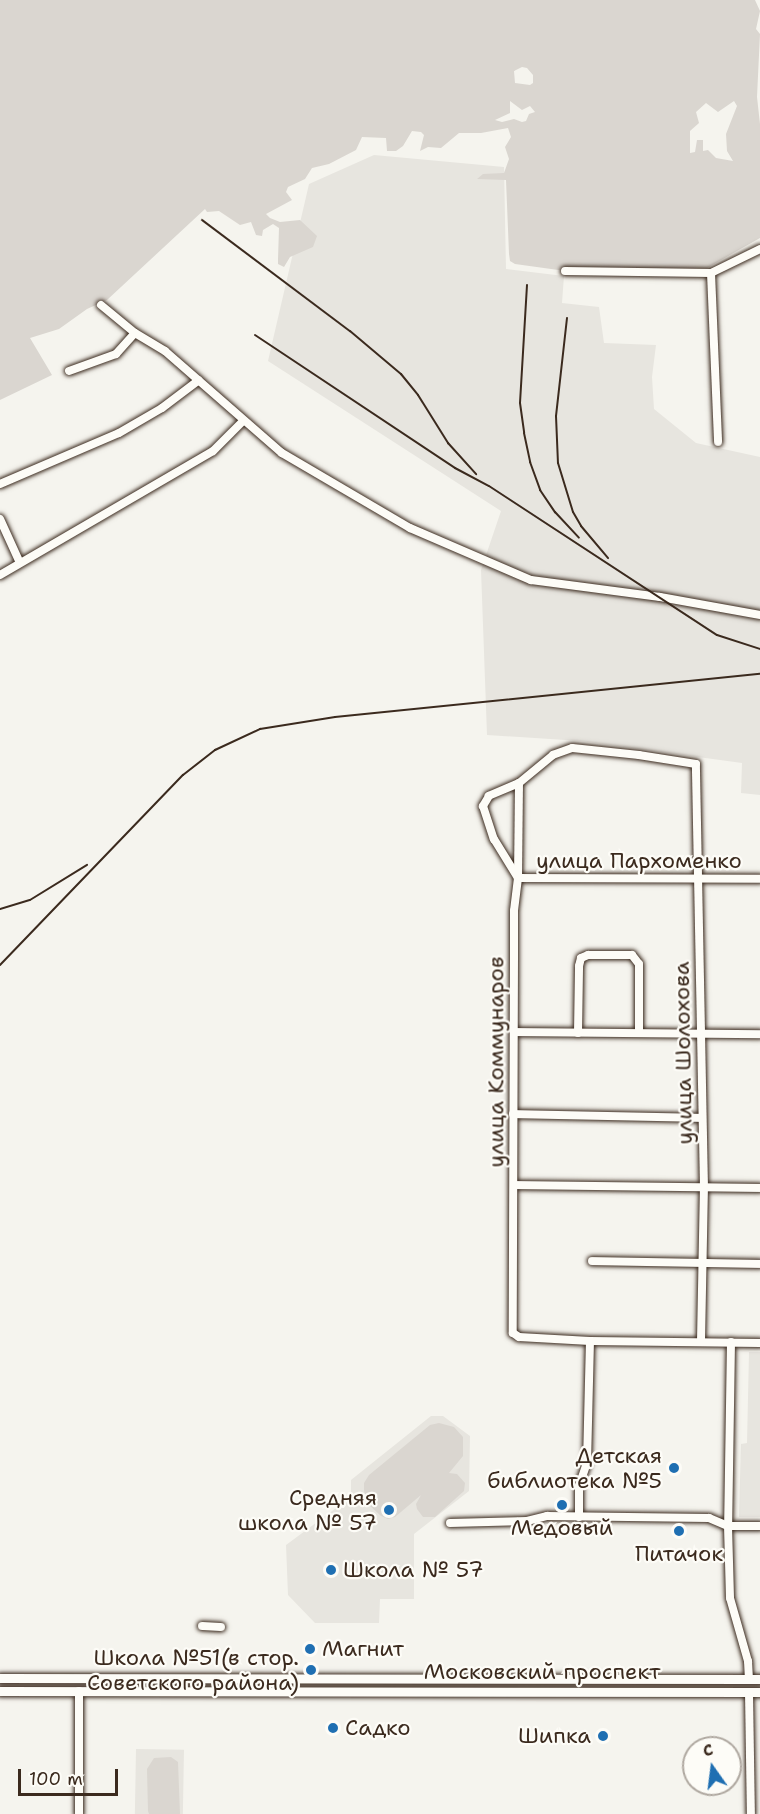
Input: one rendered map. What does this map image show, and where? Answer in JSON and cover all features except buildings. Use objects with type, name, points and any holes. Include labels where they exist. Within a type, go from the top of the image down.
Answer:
[{"type":"main road","name":"Московский проспект","points":[[0,1678],[760,1679]]},
{"type":"main road","points":[[192,1678],[192,1691]]},
{"type":"main road","points":[[749,1679],[749,1692]]},
{"type":"main road","name":"Московский проспект","points":[[0,1690],[760,1692]]},
{"type":"street","points":[[565,271],[711,273],[760,249]]},
{"type":"street","points":[[711,273],[717,442]]},
{"type":"street","points":[[101,305],[135,333],[165,351],[282,453],[410,528],[531,580],[660,597],[760,615]]},
{"type":"street","points":[[69,371],[116,354],[135,333]]},
{"type":"street","points":[[0,484],[119,433],[162,408],[199,380]]},
{"type":"street","points":[[0,575],[213,451],[243,421]]},
{"type":"street","points":[[0,519],[20,563]]},
{"type":"street","name":"улица Шолохова","points":[[519,783],[553,755],[572,748],[696,764],[704,1188],[701,1341]]},
{"type":"street","points":[[518,878],[494,839],[483,806],[489,796],[519,783]]},
{"type":"street","name":"улица Коммунаров","points":[[519,783],[518,878],[514,911],[513,1333],[519,1336],[590,1341]]},
{"type":"street","name":"улица Пархоменко","points":[[518,878],[760,879]]},
{"type":"street","points":[[578,1033],[579,966],[582,958],[588,955],[632,955],[639,964],[639,1033]]},
{"type":"street","points":[[513,1032],[760,1034]]},
{"type":"street","points":[[513,1114],[702,1118]]},
{"type":"street","points":[[515,1185],[760,1188]]},
{"type":"street","points":[[592,1261],[760,1264]]},
{"type":"street","points":[[579,1517],[579,1486],[587,1463],[590,1341],[760,1343]]},
{"type":"street","points":[[731,1342],[728,1526],[731,1605],[748,1661],[749,1679]]},
{"type":"street","points":[[450,1523],[527,1521],[548,1516],[709,1518],[728,1526],[760,1526]]},
{"type":"street","points":[[202,1626],[221,1627]]},
{"type":"street","points":[[79,1691],[80,1814]]},
{"type":"street","points":[[749,1692],[752,1814]]},
{"type":"shaded area","points":[[0,0],[755,0],[760,11],[756,29],[760,34],[757,97],[760,124],[760,238],[707,268],[623,274],[580,273],[515,264],[510,261],[509,254],[506,180],[477,179],[483,174],[504,173],[509,159],[505,147],[511,137],[508,128],[481,133],[459,133],[441,148],[428,147],[420,151],[424,135],[421,132],[412,131],[403,146],[396,151],[387,151],[386,138],[362,137],[356,150],[329,164],[312,168],[305,179],[288,187],[286,192],[292,200],[266,214],[280,222],[300,220],[317,236],[313,247],[290,257],[284,267],[278,264],[279,228],[273,224],[263,230],[262,236],[256,235],[251,222],[240,225],[219,211],[207,212],[205,209],[107,300],[87,309],[59,329],[30,338],[52,375],[0,400]],"holes":[[[522,67],[527,68],[533,75],[533,83],[530,85],[515,83],[514,71]],[[510,101],[522,110],[530,106],[535,112],[529,114],[526,121],[522,122],[514,119],[502,122],[495,120],[510,113]],[[734,101],[737,106],[726,134],[727,151],[733,161],[716,158],[708,150],[703,151],[703,140],[697,140],[695,152],[690,153],[690,131],[699,123],[696,112],[706,103],[718,112]]]},
{"type":"shaded area","points":[[374,155],[504,167],[506,269],[564,276],[562,303],[599,307],[604,343],[656,345],[652,377],[654,409],[696,443],[760,457],[760,795],[741,793],[742,763],[581,741],[487,735],[481,570],[501,511],[268,361],[309,184]]},
{"type":"shaded area","points":[[749,1352],[760,1352],[760,1517],[739,1517],[741,1444],[747,1443]]},
{"type":"shaded area","name":"Средняя школа № 57","points":[[431,1416],[443,1416],[470,1436],[469,1491],[414,1534],[414,1599],[380,1599],[379,1623],[315,1623],[288,1595],[286,1545],[351,1497],[351,1480]]},
{"type":"shaded area","points":[[439,1423],[454,1427],[463,1437],[463,1456],[449,1473],[457,1474],[465,1483],[464,1491],[435,1517],[423,1517],[417,1509],[416,1504],[421,1495],[395,1517],[388,1519],[381,1516],[369,1505],[364,1483],[369,1475],[430,1425]]},
{"type":"shaded area","points":[[136,1749],[184,1750],[183,1814],[135,1814]]},
{"type":"shaded area","points":[[171,1757],[178,1762],[180,1814],[149,1814],[147,1769],[154,1758]]},
{"type":"railway","points":[[202,220],[350,331],[401,374],[418,395],[448,443],[476,474]]},
{"type":"railway","points":[[527,285],[520,403],[524,433],[530,462],[540,490],[555,512],[579,538]]},
{"type":"railway","points":[[567,318],[556,416],[558,463],[573,512],[581,526],[608,558]]},
{"type":"railway","points":[[255,335],[455,468],[489,486],[717,635],[760,649]]},
{"type":"railway","points":[[0,965],[183,775],[215,750],[260,729],[335,717],[760,674]]},
{"type":"railway","points":[[0,909],[30,900],[87,865]]},
{"type":"place","name":"Детская библиотека №5","points":[[674,1468]]},
{"type":"place","name":"Медовый","points":[[562,1505]]},
{"type":"place","name":"Средняя школа № 57","points":[[389,1510]]},
{"type":"place","name":"Питачок","points":[[679,1531]]},
{"type":"place","name":"Школа № 57","points":[[331,1570]]},
{"type":"place","name":"Магнит","points":[[310,1649]]},
{"type":"place","name":"Школа №51(в стор. Советского района)","points":[[311,1670]]},
{"type":"place","name":"Садко","points":[[333,1728]]},
{"type":"place","name":"Шипка","points":[[603,1736]]}]
